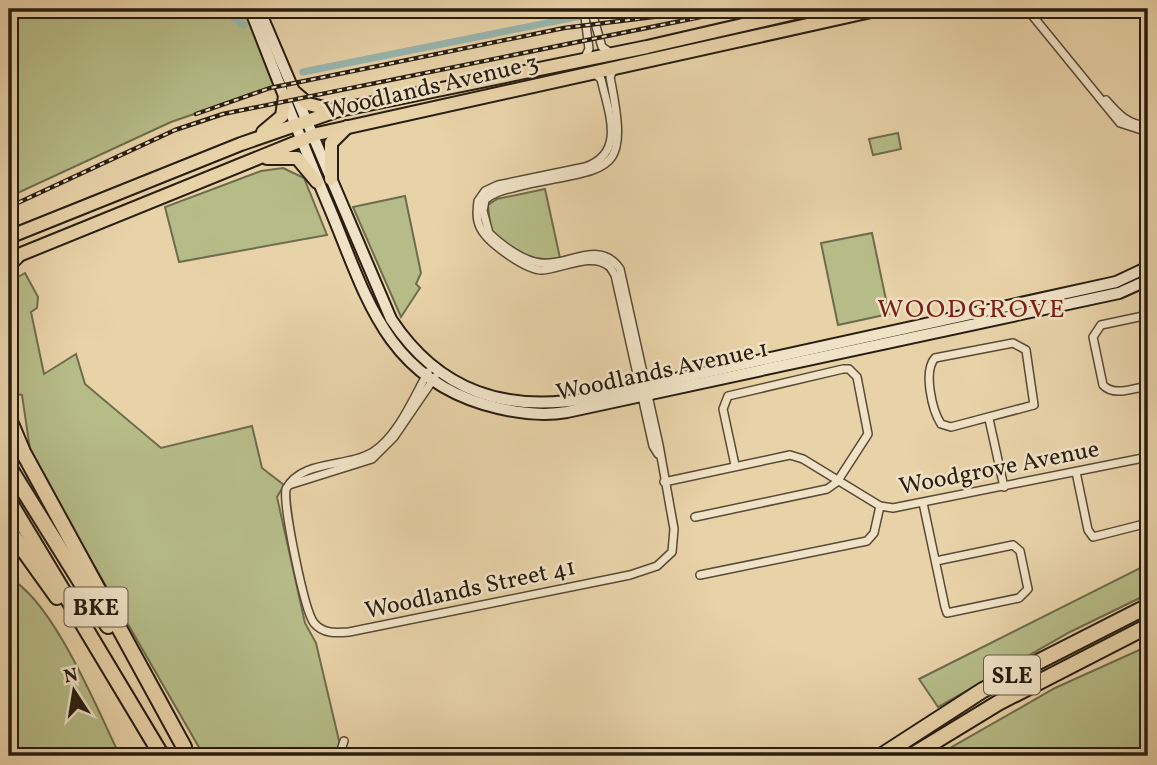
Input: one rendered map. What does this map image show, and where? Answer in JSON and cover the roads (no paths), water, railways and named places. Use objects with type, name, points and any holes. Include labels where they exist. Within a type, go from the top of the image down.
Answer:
[{"type":"highway","points":[[9,419],[23,452],[186,751]]},
{"type":"highway","name":"BKE","points":[[9,467],[186,751]]},
{"type":"highway","name":"BKE","points":[[9,501],[162,756]]},
{"type":"highway","points":[[9,530],[58,600],[78,617]]},
{"type":"highway","name":"SLE","points":[[881,756],[983,691],[1148,606]]},
{"type":"highway","name":"SLE","points":[[911,756],[998,703],[1148,626]]},
{"type":"main road","name":"Woodlands Avenue 1","points":[[250,9],[307,137],[331,179],[384,306],[432,373]]},
{"type":"main road","name":"Woodlands Avenue 1","points":[[259,9],[289,94]]},
{"type":"main road","name":"Woodlands Avenue 3","points":[[9,237],[241,144],[339,110],[584,60],[811,9]]},
{"type":"main road","name":"Woodlands Avenue 3","points":[[12,259],[307,137],[350,125],[880,9]]},
{"type":"main road","points":[[241,144],[280,118],[289,94],[312,106],[339,110]]},
{"type":"main road","points":[[331,179],[331,143],[350,125]]},
{"type":"main road","name":"Woodlands Avenue 1","points":[[307,137],[317,182],[375,318],[403,357],[432,373],[465,398],[527,414],[559,414],[644,391],[1116,282],[1148,267]]},
{"type":"main road","points":[[239,165],[274,157],[292,157],[304,163],[317,182]]},
{"type":"main road","name":"Woodlands Avenue 1","points":[[644,391],[1119,293],[1148,281]]},
{"type":"street","points":[[584,9],[602,47],[611,53]]},
{"type":"street","points":[[584,60],[589,49],[591,9]]},
{"type":"street","points":[[1027,9],[1120,123],[1148,132]]},
{"type":"street","points":[[1033,9],[1122,118],[1138,126],[1148,126]]},
{"type":"street","points":[[615,68],[610,77],[620,133],[616,149],[605,164],[588,173],[500,191],[485,200],[483,211],[489,233],[531,261],[547,263],[595,254],[612,259],[622,274],[644,391]]},
{"type":"street","points":[[592,72],[601,79],[612,132],[609,151],[599,161],[585,167],[491,187],[478,201],[477,219],[492,242],[532,268],[545,270],[599,261],[610,267],[644,391]]},
{"type":"street","points":[[1148,315],[1101,325],[1093,337],[1103,385],[1107,389],[1116,392],[1148,386]]},
{"type":"street","points":[[1013,343],[1023,345],[1035,397],[1034,405],[989,419],[951,427],[941,424],[928,371],[934,358],[1013,343]]},
{"type":"street","points":[[695,517],[827,489],[837,482],[868,434],[857,377],[849,369],[728,396],[723,409],[735,465]]},
{"type":"street","name":"Woodlands Street 41","points":[[432,373],[392,432],[375,450],[302,473],[289,485],[285,494],[308,610],[319,628],[335,633],[480,606],[640,572],[657,566],[672,552],[675,542],[658,454],[654,451],[644,391]]},
{"type":"street","points":[[989,419],[1004,487]]},
{"type":"street","name":"Woodgrove Avenue","points":[[664,482],[783,455],[797,456],[880,506],[901,508],[1148,457]]},
{"type":"street","points":[[1076,472],[1088,530],[1093,537],[1148,523]]},
{"type":"street","points":[[923,503],[947,613],[1019,598],[1028,589],[1020,551],[1013,545],[936,562]]},
{"type":"street","points":[[700,575],[867,541],[874,533],[880,506]]},
{"type":"street","points":[[339,756],[344,741]]},
{"type":"waterway","points":[[221,9],[244,25]]},
{"type":"waterway","points":[[303,72],[616,9]]},
{"type":"railway","points":[[9,207],[175,130],[223,114],[740,9]]},
{"type":"railway","points":[[196,114],[270,88],[564,28],[661,16]]},
{"type":"district","name":"WOODGROVE","points":[[972,308]]}]
